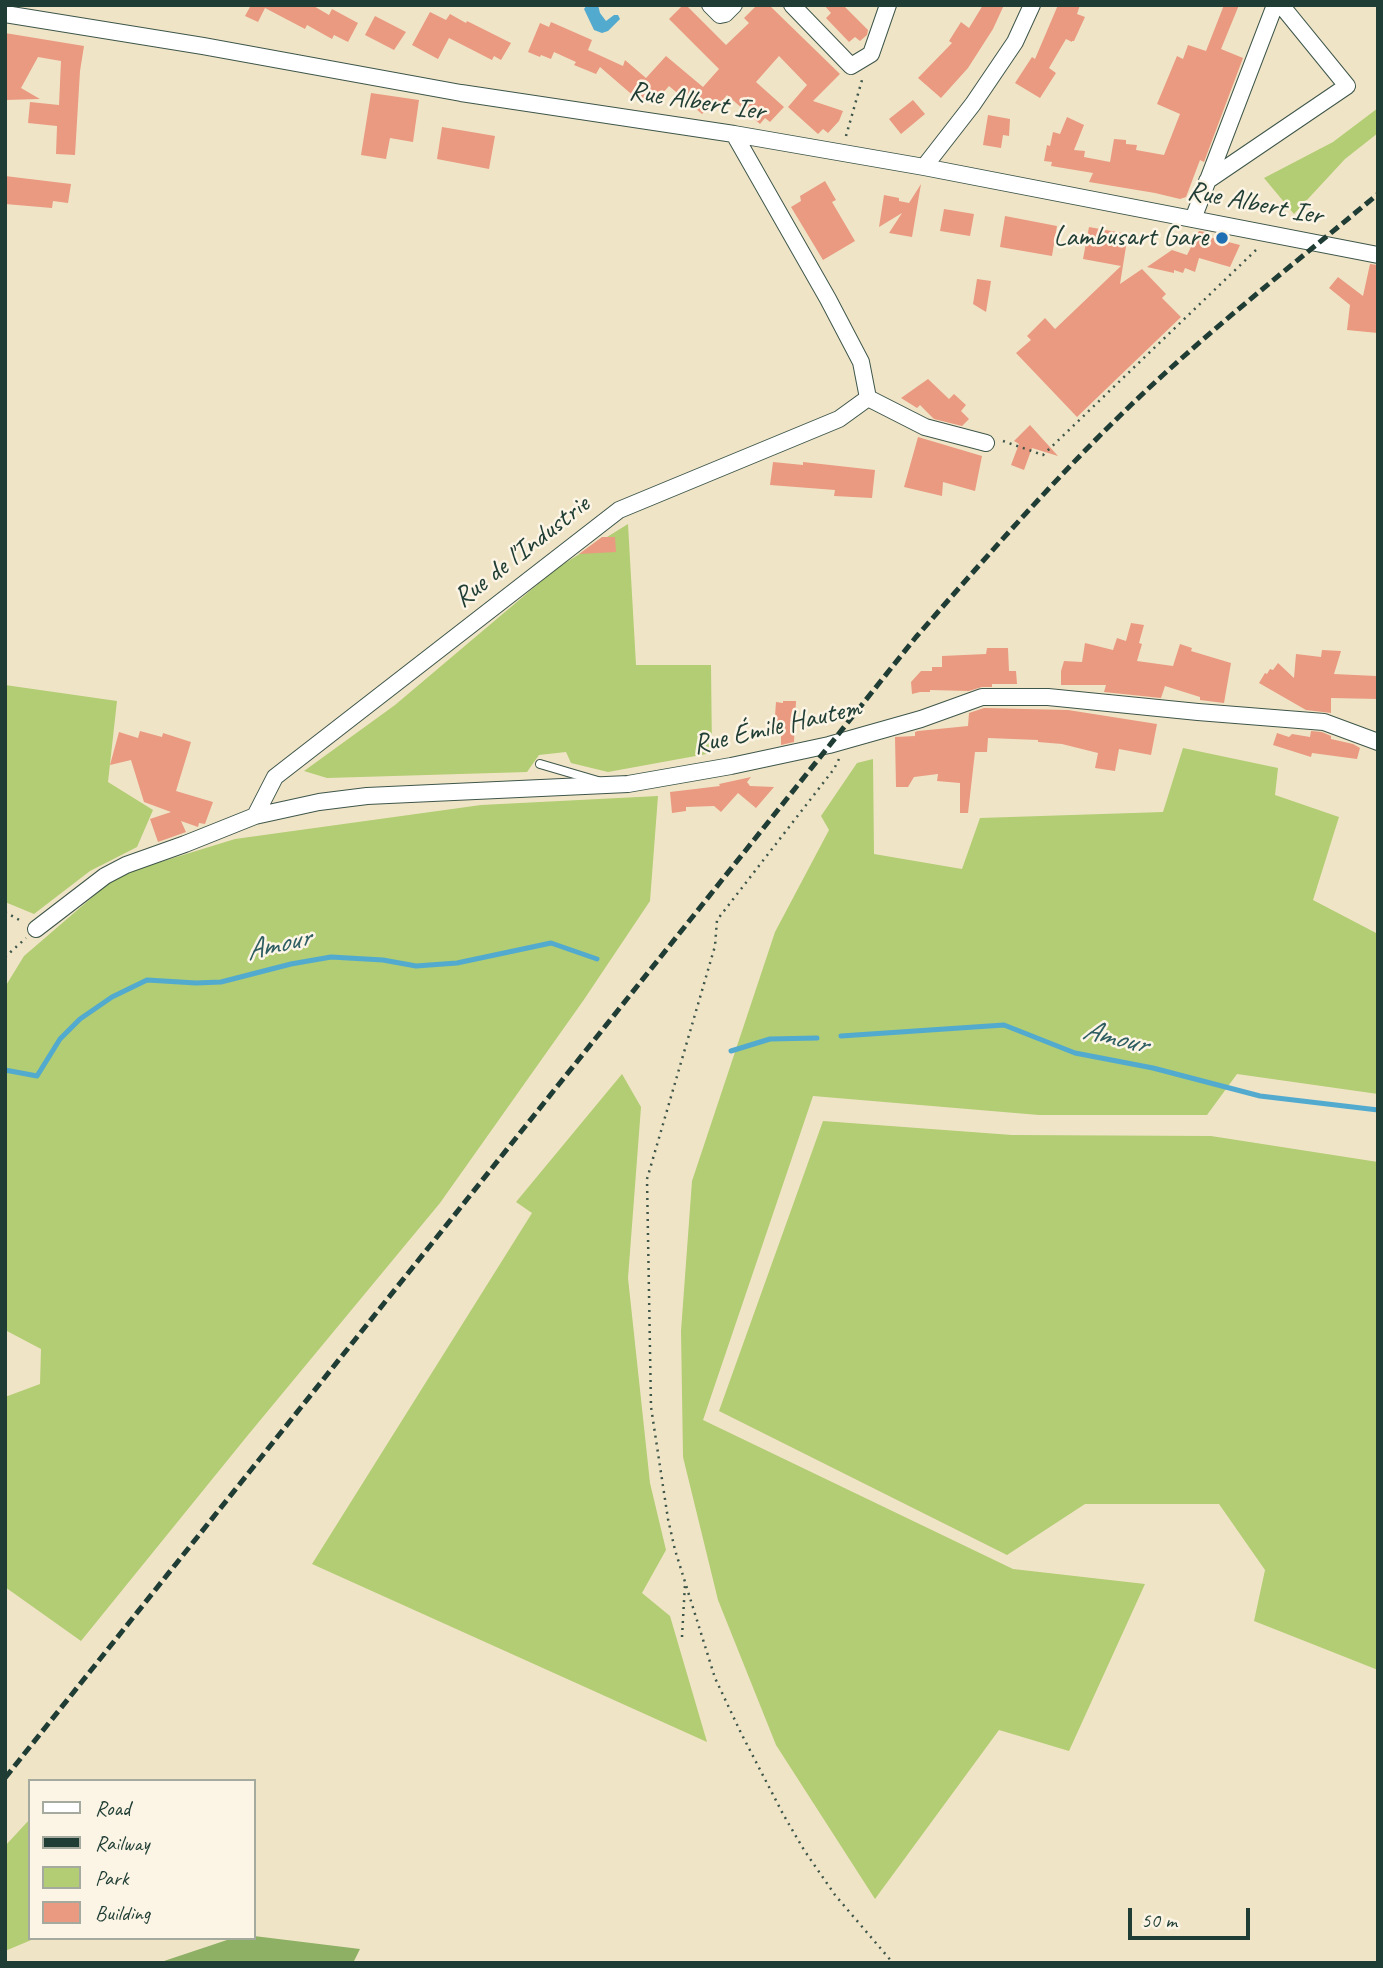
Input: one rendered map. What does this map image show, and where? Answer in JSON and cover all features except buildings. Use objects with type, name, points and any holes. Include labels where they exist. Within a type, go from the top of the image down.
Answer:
[{"type":"street","points":[[710,5],[720,15],[734,5]]},
{"type":"street","points":[[792,5],[851,66],[871,54],[888,5]]},
{"type":"street","points":[[924,167],[973,104],[1015,42],[1032,5]]},
{"type":"street","points":[[1193,219],[1275,5]]},
{"type":"street","points":[[1207,181],[1348,86],[1281,5]]},
{"type":"street","name":"Rue Albert Ier","points":[[5,14],[203,46],[461,93],[734,134],[924,167],[1378,255]]},
{"type":"street","points":[[734,134],[861,362],[868,398],[925,426],[986,443]]},
{"type":"street","name":"Rue de l'Industrie","points":[[255,816],[275,777],[619,510],[839,419],[868,398]]},
{"type":"street","name":"Rue Émile Hautem","points":[[36,929],[104,876],[255,816],[319,802],[367,796],[628,784],[731,766],[848,740],[921,719],[982,697],[1048,697],[1324,722],[1378,742]]},
{"type":"lane","points":[[540,764],[564,769],[610,785]]},
{"type":"path","points":[[841,153],[862,80],[851,66]]},
{"type":"path","points":[[986,443],[992,437],[1044,455],[1272,234]]},
{"type":"path","points":[[848,740],[834,769],[717,920],[715,946],[647,1179],[651,1408],[675,1550],[722,1694],[804,1850],[835,1895],[893,1963]]},
{"type":"path","points":[[5,912],[36,929],[5,957]]},
{"type":"path","points":[[682,1637],[686,1581]]},
{"type":"green space","points":[[1378,108],[1378,133],[1345,159],[1294,214],[1264,178],[1333,142]]},
{"type":"green space","points":[[628,524],[636,665],[711,665],[712,753],[608,772],[571,763],[566,752],[539,755],[527,772],[327,778],[304,771],[395,705],[557,568]]},
{"type":"green space","points":[[5,685],[117,701],[108,782],[153,810],[137,847],[90,871],[34,914],[5,902]]},
{"type":"green space","points":[[1183,748],[1278,768],[1275,795],[1339,817],[1313,900],[1378,934],[1378,1094],[1237,1074],[1207,1115],[1039,1115],[813,1096],[703,1420],[1013,1569],[1145,1584],[1069,1751],[999,1730],[875,1899],[776,1745],[718,1600],[683,1457],[681,1331],[692,1181],[775,932],[829,830],[821,816],[857,763],[873,759],[874,854],[962,869],[980,818],[1163,812]]},
{"type":"green space","points":[[658,796],[650,901],[583,1001],[440,1203],[81,1641],[5,1587],[5,1397],[40,1384],[41,1349],[5,1330],[5,987],[24,956],[118,875],[235,839],[481,805]]},
{"type":"green space","points":[[622,1074],[641,1107],[628,1278],[650,1483],[666,1550],[642,1593],[670,1616],[707,1742],[312,1564],[532,1213],[516,1202]]},
{"type":"green space","points":[[823,1121],[1012,1135],[1211,1136],[1378,1162],[1378,1670],[1254,1621],[1265,1570],[1219,1504],[1085,1504],[1007,1555],[719,1411]]},
{"type":"green space","points":[[28,1821],[28,1940],[31,1940],[5,1951],[5,1846]]},
{"type":"green space","points":[[256,1936],[360,1949],[353,1963],[158,1963],[227,1940],[256,1940]]},
{"type":"water","points":[[587,5],[598,5],[606,21],[614,15],[618,15],[620,19],[608,31],[602,33],[594,30],[584,9]]},
{"type":"waterway","name":"Amour","points":[[5,1070],[37,1076],[60,1039],[80,1019],[112,997],[147,980],[221,982],[331,957],[383,960],[416,966],[457,963],[551,943],[597,959]]},
{"type":"waterway","name":"Amour","points":[[841,1036],[1004,1025],[1075,1053],[1153,1068],[1260,1096],[1378,1110]]},
{"type":"waterway","name":"Amour","points":[[731,1051],[770,1039],[817,1038]]},
{"type":"railway","points":[[5,1778],[916,637],[1036,503],[1130,406],[1216,329],[1378,194]]},
{"type":"place","name":"Lambusart Gare","points":[[1222,238]]}]
